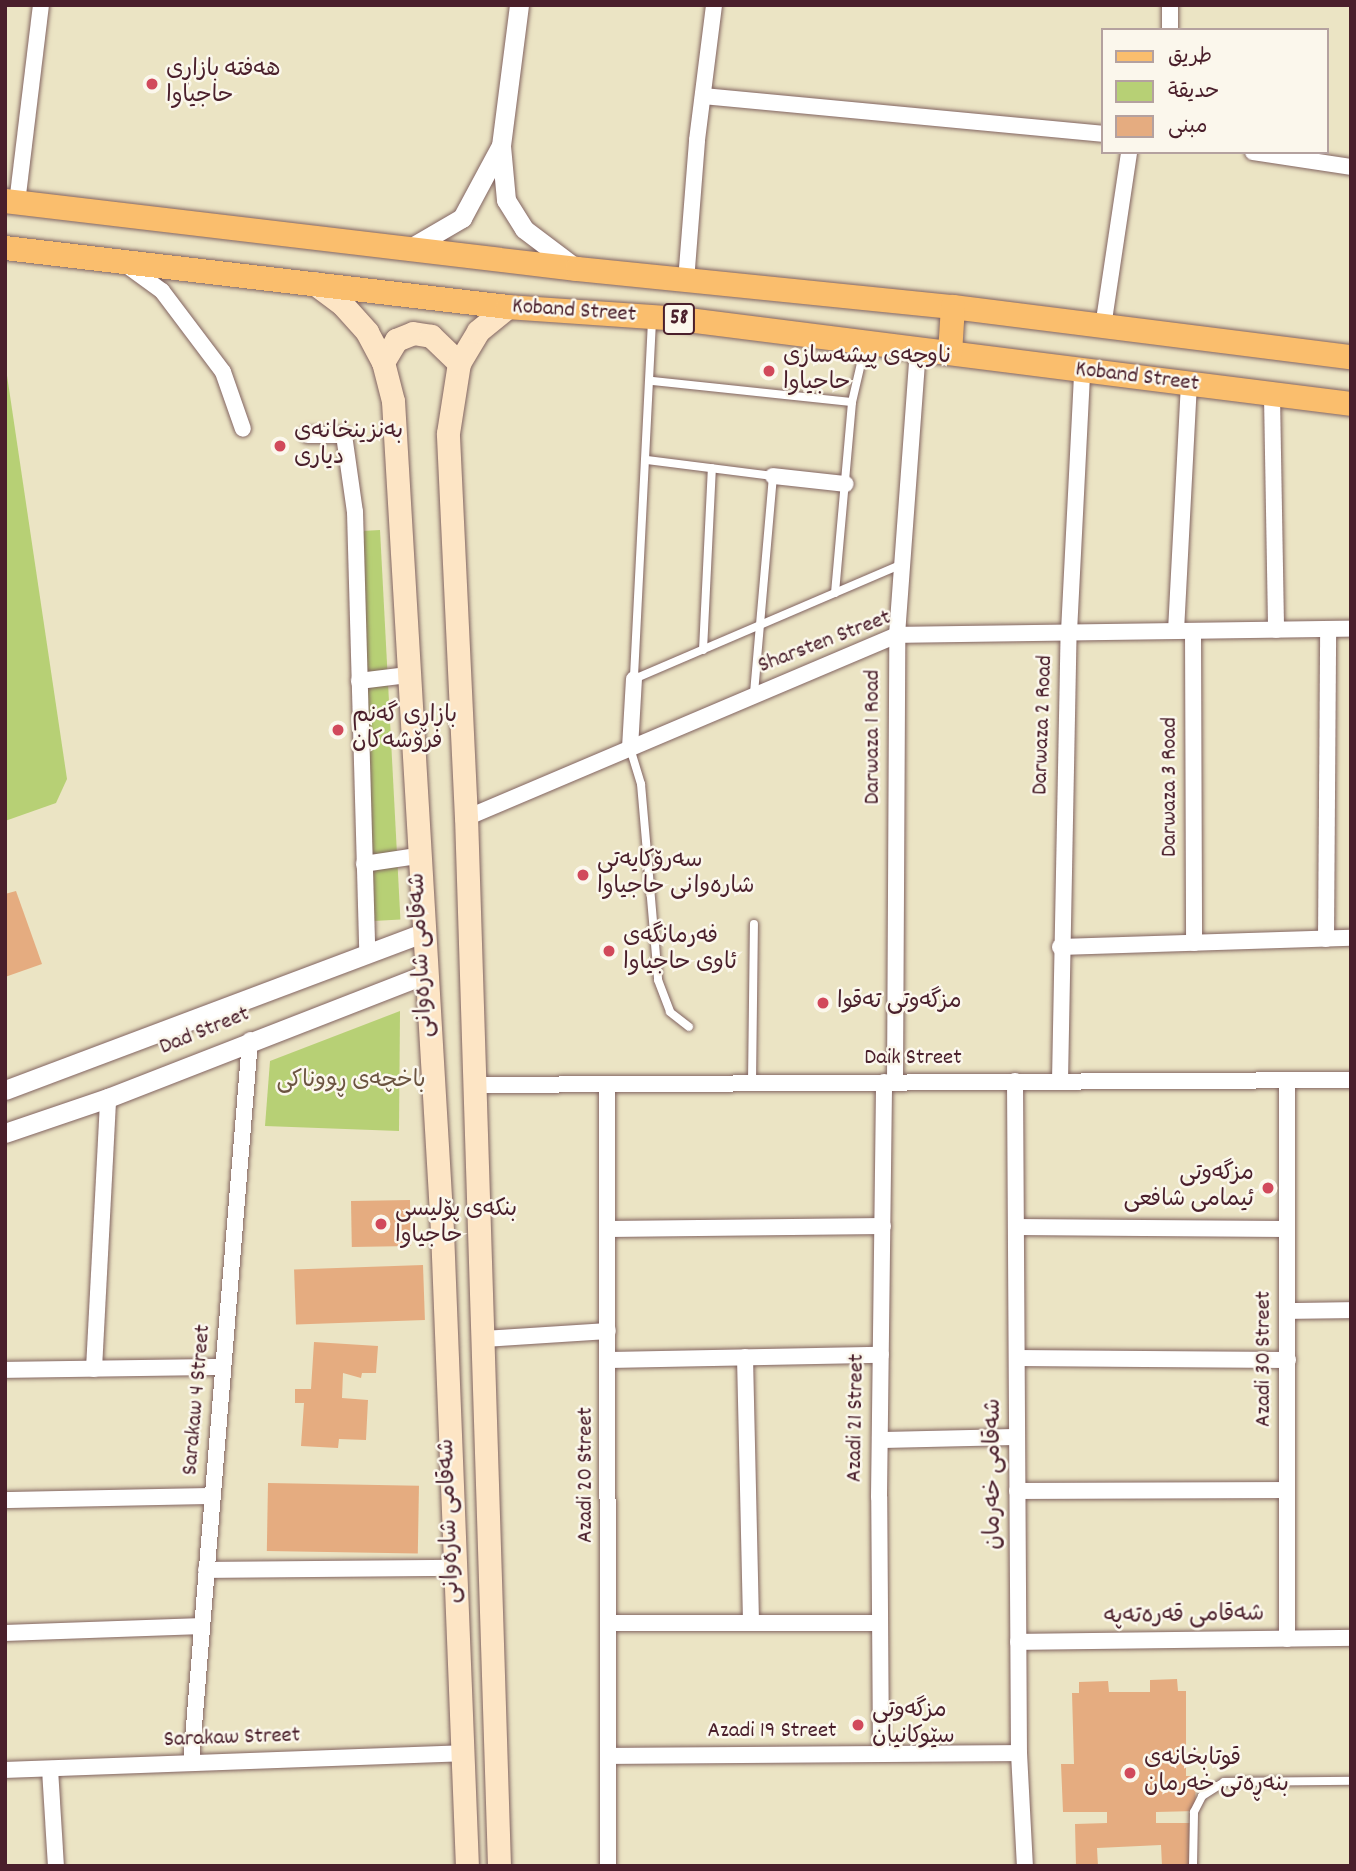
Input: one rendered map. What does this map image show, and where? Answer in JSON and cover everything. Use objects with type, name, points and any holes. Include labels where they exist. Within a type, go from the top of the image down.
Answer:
[{"type":"main road","name":"Koband Street","points":[[11,202],[577,270],[953,307],[1351,357]]},
{"type":"main road","name":"Koband Street","points":[[5,248],[508,307],[652,318],[866,342],[918,351],[1351,404]]},
{"type":"main road","name":"شەقامی شارەوانی","points":[[314,283],[355,318],[383,362],[393,401],[423,975],[442,1231],[452,1568],[467,1866]]},
{"type":"main road","name":"شەقامی شارەوانی","points":[[499,1866],[467,818],[449,432],[459,363],[478,331],[508,307]]},
{"type":"main road","points":[[950,353],[953,307]]},
{"type":"main road","points":[[383,362],[396,340],[413,333],[431,336],[459,363]]},
{"type":"main road","points":[[442,1231],[460,1242],[478,1231]]},
{"type":"street","points":[[11,202],[41,5]]},
{"type":"street","points":[[519,5],[501,146],[506,200],[524,229],[577,270]]},
{"type":"street","points":[[687,281],[703,96],[715,5]]},
{"type":"street","points":[[1170,5],[1170,28]]},
{"type":"street","points":[[703,96],[1100,134]]},
{"type":"street","points":[[405,250],[462,218],[501,146]]},
{"type":"street","points":[[1103,327],[1129,154]]},
{"type":"street","points":[[1266,154],[1351,167]]},
{"type":"street","points":[[121,261],[162,291],[196,334],[223,372],[243,429]]},
{"type":"street","name":"Darwaza 1 Road","points":[[890,1082],[897,635],[918,351]]},
{"type":"street","name":"Darwaza 2 Road","points":[[1060,1081],[1060,947],[1069,632],[1082,371]]},
{"type":"street","name":"Darwaza 3 Road","points":[[1189,385],[1185,631],[1194,943]]},
{"type":"street","points":[[1272,396],[1276,629]]},
{"type":"street","points":[[308,435],[344,435],[355,512],[367,955]]},
{"type":"street","points":[[773,475],[846,484]]},
{"type":"street","points":[[1326,939],[1328,629]]},
{"type":"street","name":"Sharsten Street","points":[[467,818],[897,635],[1351,629]]},
{"type":"street","points":[[359,681],[408,675]]},
{"type":"street","points":[[630,748],[634,679]]},
{"type":"street","points":[[364,864],[417,856]]},
{"type":"street","name":"Dad Street","points":[[5,1090],[421,934]]},
{"type":"street","points":[[1060,947],[1351,938]]},
{"type":"street","name":"Dad Street","points":[[5,1133],[108,1098],[250,1040],[423,975]]},
{"type":"street","name":"Sarakaw 4 Street","points":[[191,1763],[250,1040]]},
{"type":"street","name":"Azadi 30 Street","points":[[1287,1080],[1287,1639]]},
{"type":"street","name":"Daik Street","points":[[475,1085],[1351,1080]]},
{"type":"street","name":"شەقامی خەرمان","points":[[1015,1081],[1019,1753],[1025,1866]]},
{"type":"street","name":"Azadi 21 Street","points":[[881,1754],[881,1355],[883,1226],[890,1082]]},
{"type":"street","name":"Azadi 20 Street","points":[[607,1084],[610,1623],[608,1866]]},
{"type":"street","points":[[94,1368],[108,1098]]},
{"type":"street","points":[[608,1229],[883,1226]]},
{"type":"street","points":[[1016,1227],[1287,1229]]},
{"type":"street","points":[[1288,1311],[1351,1310]]},
{"type":"street","points":[[484,1339],[608,1331]]},
{"type":"street","points":[[609,1360],[881,1355]]},
{"type":"street","points":[[745,1357],[751,1620]]},
{"type":"street","points":[[1017,1357],[1288,1360]]},
{"type":"street","points":[[5,1370],[223,1367]]},
{"type":"street","points":[[880,1440],[1017,1437]]},
{"type":"street","points":[[1017,1490],[1287,1490]]},
{"type":"street","points":[[5,1500],[213,1496]]},
{"type":"street","points":[[206,1570],[452,1568]]},
{"type":"street","points":[[610,1623],[751,1620],[880,1623]]},
{"type":"street","points":[[5,1633],[202,1626]]},
{"type":"street","name":"شەقامی قەرەتەپە","points":[[1018,1642],[1351,1638]]},
{"type":"street","name":"Azadi 19 Street","points":[[609,1756],[1019,1753]]},
{"type":"street","name":"Sarakaw Street","points":[[5,1770],[461,1754]]},
{"type":"street","points":[[50,1769],[56,1866]]},
{"type":"lane","points":[[652,318],[652,381],[634,679],[902,564]]},
{"type":"lane","points":[[835,593],[852,402],[866,342]]},
{"type":"lane","points":[[652,381],[852,402]]},
{"type":"lane","points":[[647,460],[773,475],[754,696]]},
{"type":"lane","points":[[703,650],[712,468]]},
{"type":"lane","points":[[630,748],[641,784],[658,980],[670,1012],[689,1027]]},
{"type":"lane","points":[[752,1083],[754,924]]},
{"type":"lane","points":[[1194,1866],[1194,1812],[1202,1796],[1224,1782],[1351,1781]]},
{"type":"green space","points":[[5,362],[67,779],[56,803],[5,821]]},
{"type":"green space","points":[[380,530],[400,919],[373,921],[353,531]]},
{"type":"green space","name":"باخچەی ڕووناکی","points":[[400,1011],[399,1131],[265,1126],[270,1061]]},
{"type":"building","points":[[16,891],[42,964],[5,977],[5,894]]},
{"type":"building","name":"بنکەی پۆلیسی حاجیاوا","points":[[410,1200],[411,1246],[352,1247],[351,1201]]},
{"type":"building","points":[[423,1265],[425,1320],[296,1324],[294,1270]]},
{"type":"building","points":[[314,1342],[378,1346],[376,1373],[362,1373],[361,1378],[343,1373],[342,1398],[368,1400],[366,1440],[339,1439],[338,1448],[301,1446],[304,1403],[295,1403],[295,1389],[311,1389]]},
{"type":"building","points":[[268,1483],[419,1486],[418,1554],[267,1551]]},
{"type":"building","name":"قوتابخانەی بنەڕەتی خەرمان","points":[[1177,1679],[1178,1691],[1186,1691],[1186,1776],[1195,1776],[1196,1811],[1156,1812],[1156,1823],[1190,1823],[1191,1866],[1162,1866],[1161,1845],[1097,1848],[1098,1866],[1076,1866],[1075,1824],[1107,1823],[1107,1812],[1063,1812],[1061,1764],[1074,1764],[1072,1693],[1079,1693],[1079,1682],[1108,1681],[1109,1692],[1150,1692],[1150,1680]]},
{"type":"place","name":"هەفتە بازاڕی حاجیاوا","points":[[152,84]]},
{"type":"place","name":"ناوچەی پیشەسازی حاجیاوا","points":[[769,371]]},
{"type":"place","name":"بەنزینخانەی دیاری","points":[[280,446]]},
{"type":"place","name":"بازاڕی گەنم فرۆشەکان","points":[[338,730]]},
{"type":"place","name":"سەرۆکایەتی شارەوانی حاجیاوا","points":[[583,875]]},
{"type":"place","name":"فەرمانگەی ئاوی حاجیاوا","points":[[609,951]]},
{"type":"place","name":"مزگەوتی تەقوا","points":[[823,1003]]},
{"type":"place","name":"مزگەوتی ئیمامی شافعی","points":[[1268,1188]]},
{"type":"place","name":"بنکەی پۆلیسی حاجیاوا","points":[[381,1224]]},
{"type":"place","name":"مزگەوتی سێوکانیان","points":[[858,1725]]},
{"type":"place","name":"قوتابخانەی بنەڕەتی خەرمان","points":[[1130,1773]]}]
